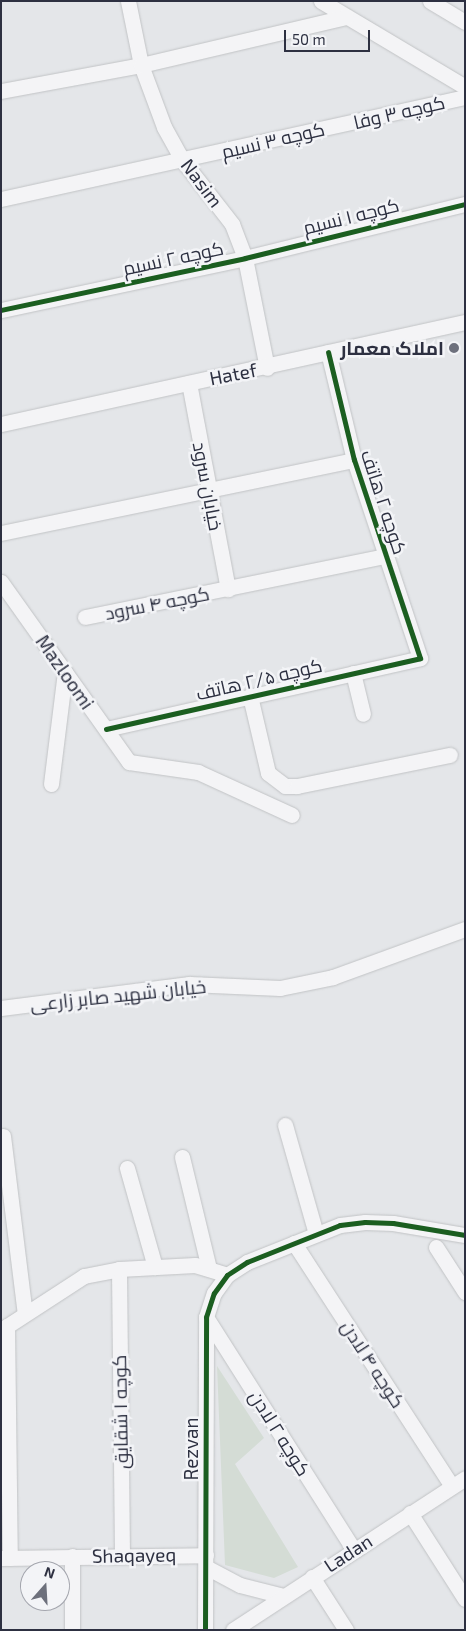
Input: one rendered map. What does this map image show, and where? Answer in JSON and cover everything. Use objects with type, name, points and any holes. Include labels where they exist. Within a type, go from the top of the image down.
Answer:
[{"type":"street","name":"Nasim","points":[[128,1],[141,65],[164,127],[183,161],[232,224],[245,258],[267,368]]},
{"type":"street","points":[[321,1],[465,87]]},
{"type":"street","points":[[430,1],[465,22]]},
{"type":"street","points":[[1,91],[141,65],[346,17]]},
{"type":"street","name":"کوچه ۳ وفا","points":[[334,126],[465,97]]},
{"type":"street","name":"کوچه ۳ نسیم","points":[[1,199],[183,161],[334,126]]},
{"type":"street","name":"کوچه ۱ نسیم","points":[[245,258],[465,204]]},
{"type":"street","name":"کوچه ۲ نسیم","points":[[1,310],[245,258]]},
{"type":"street","name":"Hatef","points":[[1,424],[267,368],[328,352],[465,322]]},
{"type":"street","name":"کوچه ۲ هاتف","points":[[328,352],[354,460],[420,658]]},
{"type":"street","name":"خیابان سرود","points":[[189,383],[228,589]]},
{"type":"street","points":[[1,533],[354,460]]},
{"type":"street","name":"کوچه ۴ سرود","points":[[85,617],[385,556]]},
{"type":"street","name":"Mazloomi","points":[[1,582],[129,762],[198,772],[292,816]]},
{"type":"street","name":"کوچه ۲/۵ هاتف","points":[[106,728],[420,658]]},
{"type":"street","points":[[51,784],[65,672]]},
{"type":"street","points":[[353,673],[363,714]]},
{"type":"street","points":[[250,696],[268,772],[285,786],[297,786],[450,755]]},
{"type":"street","name":"خیابان شهید صابر زارعی","points":[[1,1008],[190,984],[280,988],[333,977],[465,929]]},
{"type":"street","points":[[285,1125],[316,1234]]},
{"type":"street","points":[[3,1136],[25,1314]]},
{"type":"street","points":[[182,1157],[209,1269]]},
{"type":"street","points":[[127,1168],[155,1267]]},
{"type":"street","points":[[6,1558],[4,1328],[84,1276],[118,1270],[195,1265],[227,1274],[316,1234],[340,1225],[365,1222],[465,1235]]},
{"type":"street","name":"کوچه ۴ لادن","points":[[294,1243],[458,1482]]},
{"type":"street","points":[[436,1247],[465,1292]]},
{"type":"street","name":"کوچه ۱ شقایق","points":[[118,1270],[122,1555]]},
{"type":"street","name":"Rezvan","points":[[205,1630],[206,1317],[214,1293],[227,1274]]},
{"type":"street","name":"کوچه ۲ لادن","points":[[206,1317],[354,1550]]},
{"type":"street","name":"Ladan","points":[[232,1630],[458,1482]]},
{"type":"street","points":[[410,1513],[465,1599]]},
{"type":"street","name":"Shaqayeq","points":[[6,1558],[122,1555],[206,1561]]},
{"type":"street","points":[[72,1556],[72,1630]]},
{"type":"street","points":[[206,1561],[240,1585],[283,1596]]},
{"type":"street","points":[[312,1577],[346,1630]]},
{"type":"shaded area","points":[[217,1366],[264,1438],[235,1464],[298,1567],[274,1578],[225,1565]]},
{"type":"cycle path","points":[[1,310],[245,258],[465,204]]},
{"type":"cycle path","points":[[106,729],[420,658],[354,460],[328,352]]},
{"type":"cycle path","points":[[205,1630],[206,1317],[214,1293],[227,1275],[247,1262],[340,1225],[365,1222],[393,1223],[465,1235]]},
{"type":"place","name":"املاک معمار","points":[[454,348]]}]
